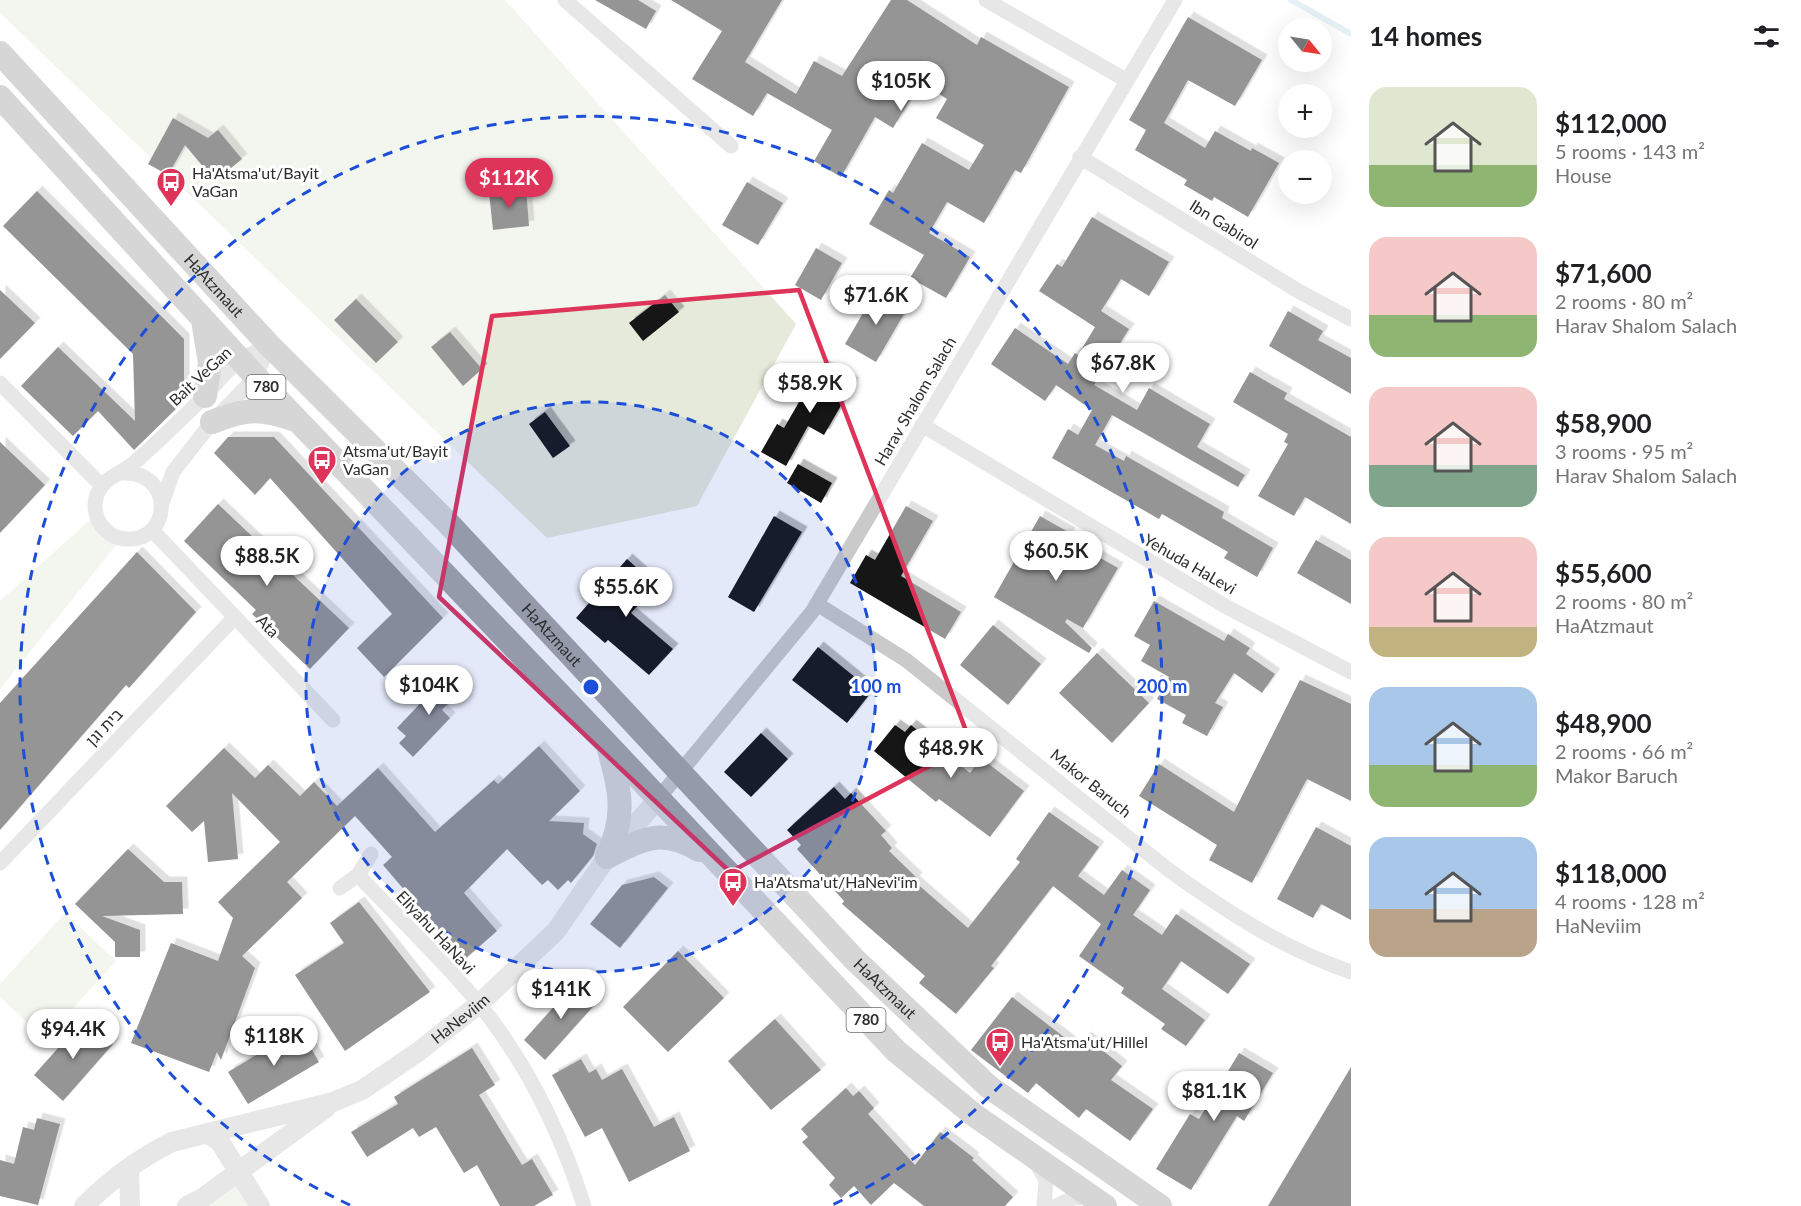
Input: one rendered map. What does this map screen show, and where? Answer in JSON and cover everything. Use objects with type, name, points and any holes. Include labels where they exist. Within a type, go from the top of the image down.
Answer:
[{"type":"main road","name":"HaAtzmaut","points":[[0,53],[269,345],[447,522],[855,960],[989,1087],[1160,1206]]},
{"type":"main road","name":"HaAtzmaut","points":[[0,97],[248,368],[608,744],[711,858],[896,1051],[974,1115],[1098,1201]]},
{"type":"main road","points":[[202,318],[210,363],[205,396]]},
{"type":"main road","points":[[212,422],[249,410],[270,412],[298,420]]},
{"type":"main road","points":[[607,857],[618,832],[621,806],[608,744]]},
{"type":"main road","points":[[607,857],[636,842],[662,836],[691,845],[711,858]]},
{"type":"street","points":[[566,0],[731,146]]},
{"type":"street","points":[[986,0],[1126,80]]},
{"type":"street","name":"Harav Shalom Salach","points":[[657,799],[817,604],[1175,0]]},
{"type":"street","name":"Ibn Gabirol","points":[[1080,157],[1300,292],[1351,319]]},
{"type":"street","name":"Bait VeGan","points":[[162,503],[173,472],[212,422],[248,368],[269,345]]},
{"type":"street","name":"Bait VeGan","points":[[124,473],[205,396],[248,368],[269,345]]},
{"type":"street","points":[[3,391],[102,486]]},
{"type":"street","name":"Yehuda HaLevi","points":[[922,425],[1225,606],[1351,672]]},
{"type":"street","points":[[124,473],[148,479],[159,493],[162,503],[161,513],[152,530],[129,540],[112,536],[105,530],[95,509],[102,486],[108,479],[124,473]]},
{"type":"street","name":"Ata","points":[[152,530],[333,720]]},
{"type":"street","name":"Makor Baruch","points":[[817,604],[906,660],[1170,871],[1215,903],[1268,937],[1306,956],[1351,972]]},
{"type":"street","name":"בית וגן","points":[[0,863],[235,617]]},
{"type":"street","name":"HaNeviim","points":[[84,1206],[151,1153],[172,1142],[333,1102],[362,1090],[418,1052],[479,1004],[556,931],[607,857],[657,799]]},
{"type":"street","points":[[339,888],[358,875],[371,854]]},
{"type":"street","name":"Eliyahu HaNavi","points":[[358,875],[479,1004],[520,1061],[561,1138],[584,1206]]},
{"type":"street","name":"HaNeviim","points":[[187,1206],[333,1102]]},
{"type":"street","points":[[207,1133],[220,1143],[260,1206]]},
{"type":"street","points":[[1032,1156],[1046,1180],[1044,1206]]},
{"type":"street","points":[[129,1169],[130,1206]]},
{"type":"street","points":[[1056,1206],[1073,1198],[1098,1201]]},
{"type":"highlighted area","points":[[799,290],[971,744],[730,872],[439,597],[492,316]]},
{"type":"green space","points":[[0,0],[505,0],[796,324],[697,506],[547,538],[0,13]]},
{"type":"green space","points":[[92,518],[117,544],[0,689],[0,601]]},
{"type":"green space","points":[[65,913],[116,961],[45,1039],[0,997],[0,984]]},
{"type":"green space","points":[[234,1184],[250,1206],[205,1206]]},
{"type":"building","points":[[595,0],[638,0],[656,11],[646,29]]},
{"type":"building","points":[[671,0],[782,0],[745,62],[796,94],[814,61],[842,76],[891,0],[907,0],[977,45],[981,37],[1069,87],[1021,173],[1015,170],[984,223],[947,202],[929,233],[970,257],[946,298],[910,278],[924,255],[869,224],[889,190],[893,193],[922,143],[969,170],[984,145],[936,118],[947,99],[921,82],[893,128],[875,117],[841,177],[814,161],[832,130],[767,93],[753,116],[692,79],[722,31]]},
{"type":"building","points":[[1188,17],[1262,60],[1235,106],[1188,80],[1164,123],[1205,148],[1215,131],[1251,151],[1252,148],[1278,162],[1278,165],[1248,217],[1214,197],[1212,201],[1184,185],[1187,180],[1135,150],[1146,130],[1129,120]]},
{"type":"building","points":[[173,118],[208,138],[218,130],[242,159],[215,181],[185,145],[168,175],[148,164]]},
{"type":"building","points":[[747,182],[783,203],[758,245],[722,225]]},
{"type":"building","points":[[526,189],[529,226],[493,230],[489,192]]},
{"type":"building","points":[[37,191],[184,339],[184,401],[134,450],[98,411],[73,436],[21,386],[58,347],[135,421],[133,354],[3,226]]},
{"type":"building","points":[[1092,217],[1169,262],[1149,296],[1121,279],[1101,311],[1129,329],[1094,385],[1137,410],[1149,388],[1210,424],[1197,447],[1245,475],[1238,487],[1112,415],[1095,445],[1124,461],[1126,456],[1224,512],[1222,518],[1273,548],[1257,577],[1224,558],[1228,552],[1162,514],[1159,519],[1052,458],[1068,429],[1078,435],[1092,410],[1056,385],[1045,401],[991,364],[1015,328],[1068,364],[1075,353],[1078,355],[1095,327],[1039,291],[1057,264],[1062,267]]},
{"type":"building","points":[[816,248],[842,263],[821,300],[795,285]]},
{"type":"building","points":[[877,289],[908,307],[876,362],[845,344]]},
{"type":"building","points":[[0,290],[35,323],[0,359]]},
{"type":"building","points":[[665,295],[679,312],[643,341],[629,323]]},
{"type":"building","points":[[356,299],[398,342],[376,363],[334,320]]},
{"type":"building","points":[[1288,311],[1323,331],[1318,340],[1351,358],[1351,394],[1269,346]]},
{"type":"building","points":[[450,332],[482,369],[463,386],[431,347]]},
{"type":"building","points":[[821,364],[854,383],[824,435],[808,426],[786,466],[761,452],[777,424],[784,428]]},
{"type":"building","points":[[1250,372],[1287,393],[1284,399],[1351,437],[1351,524],[1305,497],[1294,516],[1258,496],[1288,444],[1284,442],[1288,434],[1233,402]]},
{"type":"building","points":[[545,412],[570,446],[553,458],[529,424]]},
{"type":"building","points":[[228,437],[274,437],[443,618],[384,677],[357,648],[392,614],[270,478],[255,495],[214,453]]},
{"type":"building","points":[[0,442],[45,485],[0,533]]},
{"type":"building","points":[[798,464],[832,483],[821,503],[787,483]]},
{"type":"building","points":[[218,504],[349,628],[310,669],[252,614],[256,610],[184,541]]},
{"type":"building","points":[[906,506],[933,521],[901,576],[961,612],[945,639],[850,583],[866,555],[875,560]]},
{"type":"building","points":[[774,516],[802,532],[754,612],[728,597]]},
{"type":"building","points":[[1040,516],[1070,533],[1067,539],[1118,568],[1083,628],[1067,619],[1065,622],[1092,648],[1089,653],[994,597]]},
{"type":"building","points":[[1316,540],[1351,560],[1351,604],[1297,573]]},
{"type":"building","points":[[137,552],[196,612],[129,688],[126,685],[0,830],[0,703]]},
{"type":"building","points":[[627,559],[656,585],[631,613],[673,649],[649,675],[608,640],[605,643],[576,618]]},
{"type":"building","points":[[1154,601],[1224,641],[1228,634],[1250,648],[1246,654],[1275,674],[1262,693],[1234,673],[1215,703],[1223,707],[1207,736],[1182,723],[1186,715],[1157,699],[1169,677],[1141,661],[1150,645],[1134,636]]},
{"type":"building","points":[[993,625],[1041,664],[1008,705],[960,665]]},
{"type":"building","points":[[818,647],[872,691],[847,723],[792,680]]},
{"type":"building","points":[[1097,653],[1149,703],[1112,743],[1059,693]]},
{"type":"building","points":[[449,673],[464,687],[442,710],[450,718],[413,757],[399,743],[406,736],[397,728]]},
{"type":"building","points":[[1300,680],[1351,704],[1351,801],[1307,779],[1252,883],[1209,860],[1217,845],[1139,796],[1159,764],[1234,812]]},
{"type":"building","points":[[895,725],[905,732],[911,725],[970,773],[981,758],[1024,791],[990,837],[939,799],[936,802],[874,751]]},
{"type":"building","points":[[761,733],[788,759],[751,797],[724,772]]},
{"type":"building","points":[[539,746],[580,791],[549,821],[584,823],[583,834],[597,844],[593,856],[571,883],[568,880],[558,890],[548,880],[542,885],[507,849],[464,893],[497,931],[464,960],[383,865],[392,857],[355,816],[287,882],[302,898],[242,956],[255,968],[221,1060],[217,1052],[209,1072],[131,1043],[171,943],[218,961],[233,918],[218,902],[280,842],[232,793],[238,859],[208,862],[204,821],[192,832],[166,806],[224,748],[255,778],[268,765],[300,796],[314,782],[337,806],[378,768],[435,832],[494,780],[498,784]]},
{"type":"building","points":[[834,787],[845,799],[851,793],[886,831],[881,835],[892,848],[889,851],[917,878],[914,881],[968,928],[1020,862],[1016,859],[1049,812],[1099,847],[1078,876],[1104,895],[1122,870],[1150,890],[1133,915],[1162,935],[1176,914],[1250,964],[1228,994],[1181,961],[1162,989],[1205,1020],[1186,1046],[1161,1029],[1165,1024],[1121,993],[1124,988],[1079,956],[1101,924],[1053,886],[991,966],[994,968],[956,1014],[919,983],[925,976],[842,904],[844,901],[797,849],[801,845],[787,830]]},
{"type":"building","points":[[1316,827],[1351,846],[1351,920],[1321,904],[1313,918],[1277,899]]},
{"type":"building","points":[[128,849],[164,882],[182,882],[183,914],[102,916],[140,930],[140,957],[115,957],[115,942],[75,904]]},
{"type":"building","points":[[654,877],[668,888],[620,948],[590,924],[622,885]]},
{"type":"building","points":[[359,902],[430,992],[345,1051],[295,975],[344,943],[330,923]]},
{"type":"building","points":[[678,951],[724,998],[668,1052],[623,1007]]},
{"type":"building","points":[[577,981],[598,1001],[545,1060],[524,1040]]},
{"type":"building","points":[[1012,997],[1077,1047],[1086,1037],[1122,1066],[1111,1080],[1153,1109],[1130,1141],[1086,1109],[1079,1118],[1036,1083],[1028,1093],[971,1050]]},
{"type":"building","points":[[84,1019],[113,1044],[63,1101],[34,1075]]},
{"type":"building","points":[[775,1019],[821,1070],[771,1110],[728,1061]]},
{"type":"building","points":[[300,1029],[319,1062],[248,1104],[228,1072]]},
{"type":"building","points":[[472,1048],[495,1085],[479,1095],[522,1165],[532,1159],[553,1195],[534,1206],[500,1206],[477,1165],[464,1173],[436,1127],[419,1137],[413,1128],[367,1157],[351,1132],[398,1104],[394,1097]]},
{"type":"building","points":[[1239,1053],[1273,1073],[1244,1121],[1237,1116],[1191,1190],[1156,1169],[1190,1114],[1199,1119]]},
{"type":"building","points":[[581,1059],[589,1073],[596,1069],[602,1080],[622,1069],[654,1127],[674,1117],[690,1151],[629,1182],[602,1128],[585,1137],[552,1075]]},
{"type":"building","points":[[1351,1067],[1351,1206],[1268,1206]]},
{"type":"building","points":[[846,1088],[853,1096],[859,1091],[874,1108],[868,1114],[915,1165],[940,1132],[974,1158],[972,1160],[1013,1197],[1005,1206],[924,1206],[894,1183],[871,1205],[854,1186],[841,1198],[829,1185],[835,1178],[802,1142],[808,1137],[801,1129]]},
{"type":"building","points":[[37,1118],[60,1124],[38,1205],[0,1196],[0,1160],[14,1164],[23,1127],[34,1130]]},
{"type":"waterway","points":[[1291,0],[1351,34]]},
{"type":"place","name":"Ha'Atsma'ut/Bayit VaGan","points":[[171,208]]},
{"type":"place","name":"Atsma'ut/Bayit VaGan","points":[[322,486]]},
{"type":"place","name":"Ha'Atsma'ut/HaNevi'im","points":[[733,908]]},
{"type":"place","name":"Ha'Atsma'ut/Hillel","points":[[1000,1068]]}]
